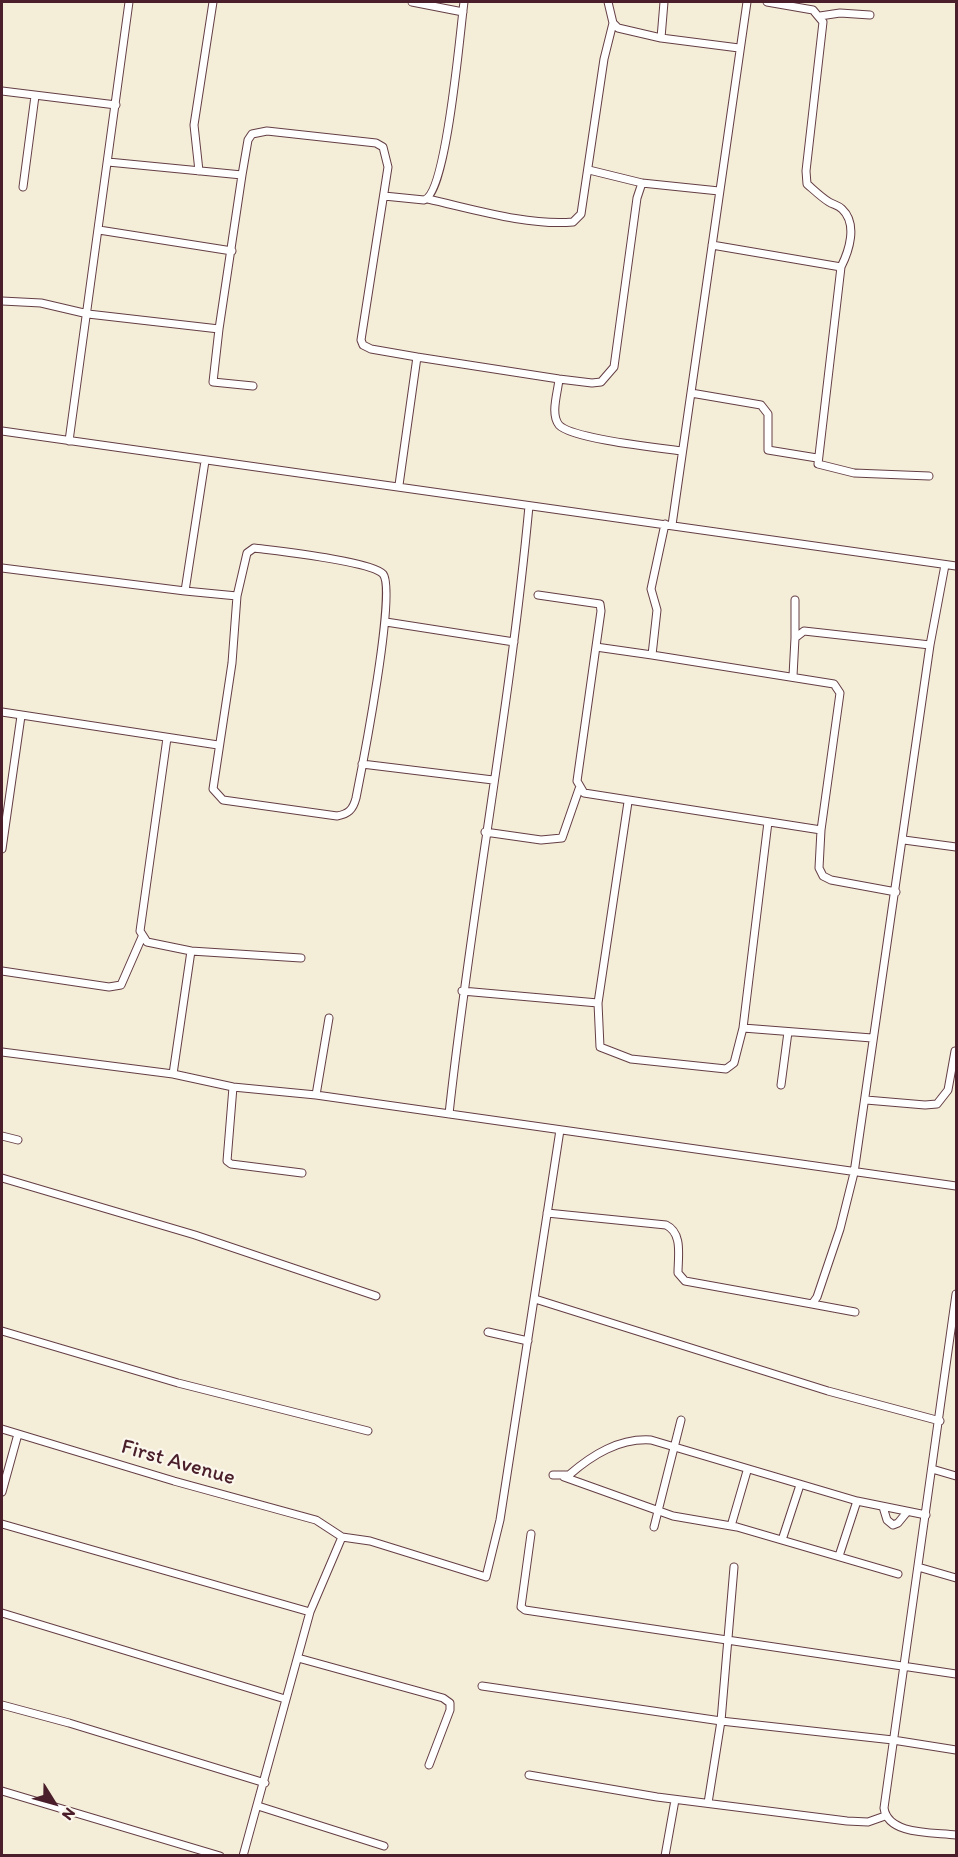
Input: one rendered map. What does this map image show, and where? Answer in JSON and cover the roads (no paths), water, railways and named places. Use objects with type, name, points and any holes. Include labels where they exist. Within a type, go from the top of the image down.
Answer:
[{"type":"street","points":[[69,441],[129,2]]},
{"type":"street","points":[[199,171],[194,125],[213,2]]},
{"type":"street","points":[[412,2],[463,12]]},
{"type":"street","points":[[428,199],[435,189],[449,124],[465,2]]},
{"type":"street","points":[[384,196],[428,199],[494,214],[561,223],[573,222],[581,214],[604,60],[613,23],[608,2]]},
{"type":"street","points":[[661,38],[664,2]]},
{"type":"street","points":[[652,655],[657,610],[651,589],[669,524],[682,451],[747,2]]},
{"type":"street","points":[[767,2],[813,10],[820,16],[824,33],[807,184],[840,207],[846,214],[851,230],[849,251],[842,267],[818,464],[854,473],[929,476]]},
{"type":"street","points":[[820,16],[840,13],[870,15]]},
{"type":"street","points":[[613,23],[624,32],[739,48]]},
{"type":"street","points":[[2,91],[116,105]]},
{"type":"street","points":[[23,187],[35,96]]},
{"type":"street","points":[[253,386],[213,382],[242,175],[248,140],[252,134],[259,131],[376,143],[383,147],[387,155],[384,196],[363,345],[371,350],[592,384],[601,382],[614,367],[637,198],[642,183]]},
{"type":"street","points":[[108,162],[242,175]]},
{"type":"street","points":[[589,170],[642,183],[719,190]]},
{"type":"street","points":[[99,230],[232,251]]},
{"type":"street","points":[[712,245],[842,267]]},
{"type":"street","points":[[2,301],[41,303],[88,314],[219,328]]},
{"type":"street","points":[[399,485],[417,357]]},
{"type":"street","points":[[559,379],[555,414],[558,424],[566,430],[616,441],[682,451]]},
{"type":"street","points":[[691,393],[761,405],[768,414],[768,450],[817,458]]},
{"type":"street","points":[[2,431],[205,461],[399,485],[529,506],[957,566]]},
{"type":"street","points":[[185,591],[205,461]]},
{"type":"street","points":[[449,1114],[462,991],[514,642],[529,506]]},
{"type":"street","points":[[254,548],[358,564],[376,569],[384,575],[387,584],[386,622],[354,807],[347,814],[325,814],[223,800],[218,797],[213,780],[232,663],[237,596],[247,553],[254,548]]},
{"type":"street","points":[[812,1304],[817,1297],[840,1230],[854,1173],[866,1100],[872,1038],[904,840],[930,645],[945,565]]},
{"type":"street","points":[[2,568],[237,596]]},
{"type":"street","points":[[485,832],[542,840],[562,838],[579,789],[580,758],[600,604],[538,595]]},
{"type":"street","points":[[793,676],[795,600]]},
{"type":"street","points":[[386,622],[514,642]]},
{"type":"street","points":[[795,638],[804,631],[930,645]]},
{"type":"street","points":[[596,647],[834,684],[840,693],[821,830],[819,868],[823,876],[831,880],[896,892]]},
{"type":"street","points":[[2,712],[218,745]]},
{"type":"street","points":[[2,849],[21,716]]},
{"type":"street","points":[[166,738],[140,931],[142,937],[147,942],[191,951],[301,958]]},
{"type":"street","points":[[362,764],[493,780]]},
{"type":"street","points":[[579,789],[584,793],[628,802],[821,830]]},
{"type":"street","points":[[628,802],[598,1003],[600,1047],[631,1059],[726,1069],[734,1063],[743,1028],[768,822]]},
{"type":"street","points":[[904,840],[957,847]]},
{"type":"street","points":[[2,971],[109,987],[121,985],[142,937]]},
{"type":"street","points":[[173,1074],[191,951]]},
{"type":"street","points":[[462,991],[598,1003]]},
{"type":"street","points":[[316,1095],[329,1018]]},
{"type":"street","points":[[743,1028],[872,1038]]},
{"type":"street","points":[[781,1085],[788,1032]]},
{"type":"street","points":[[866,1100],[937,1104],[948,1090],[956,1049]]},
{"type":"street","points":[[2,1052],[173,1074],[233,1087],[316,1095],[957,1186]]},
{"type":"street","points":[[233,1087],[227,1161],[231,1164],[302,1173]]},
{"type":"street","points":[[242,1855],[265,1783],[285,1699],[310,1612],[342,1537],[370,1541],[486,1577],[500,1520],[560,1130]]},
{"type":"street","points":[[2,1136],[18,1140]]},
{"type":"street","points":[[2,1178],[195,1235],[376,1296]]},
{"type":"street","points":[[547,1213],[666,1225],[674,1228],[678,1236],[680,1279],[855,1312]]},
{"type":"street","points":[[957,1294],[952,1363],[932,1469],[903,1665],[892,1740],[885,1816],[889,1822],[904,1828],[957,1835]]},
{"type":"street","points":[[535,1299],[828,1390],[940,1421]]},
{"type":"street","points":[[2,1332],[178,1383],[368,1431]]},
{"type":"street","points":[[488,1332],[528,1341]]},
{"type":"street","points":[[654,1527],[681,1420]]},
{"type":"street","name":"First Avenue","points":[[2,1429],[316,1520],[342,1537]]},
{"type":"street","points":[[2,1492],[18,1434]]},
{"type":"street","points":[[564,1477],[590,1457],[632,1439],[651,1440],[747,1471],[857,1501],[926,1515]]},
{"type":"street","points":[[932,1469],[957,1476]]},
{"type":"street","points":[[731,1526],[747,1471]]},
{"type":"street","points":[[553,1475],[673,1515],[731,1526],[898,1574]]},
{"type":"street","points":[[782,1540],[800,1485]]},
{"type":"street","points":[[839,1556],[857,1501]]},
{"type":"street","points":[[883,1507],[887,1520],[893,1525],[898,1523],[907,1512]]},
{"type":"street","points":[[2,1524],[310,1612]]},
{"type":"street","points":[[531,1534],[521,1608],[525,1610],[727,1642],[957,1674]]},
{"type":"street","points":[[708,1803],[721,1721],[734,1567]]},
{"type":"street","points":[[918,1567],[957,1578]]},
{"type":"street","points":[[2,1613],[285,1699]]},
{"type":"street","points":[[298,1658],[443,1698],[450,1703],[450,1710],[429,1764]]},
{"type":"street","points":[[482,1686],[721,1721],[892,1740],[957,1750]]},
{"type":"street","points":[[2,1705],[265,1783]]},
{"type":"street","points":[[529,1775],[675,1800],[847,1821],[868,1822],[885,1816]]},
{"type":"street","points":[[2,1791],[220,1856]]},
{"type":"street","points":[[665,1856],[675,1800]]},
{"type":"street","points":[[258,1806],[384,1846]]}]
